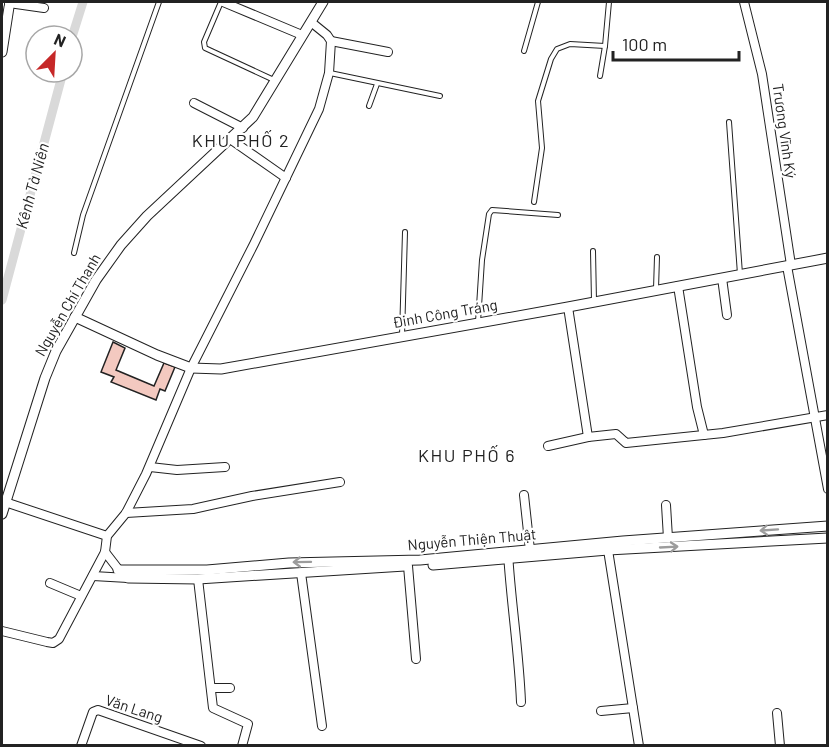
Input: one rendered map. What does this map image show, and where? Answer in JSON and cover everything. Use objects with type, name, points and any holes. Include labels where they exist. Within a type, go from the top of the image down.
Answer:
[{"type":"street","points":[[222,2],[302,35]]},
{"type":"street","name":"Nguyễn Chí Thanh","points":[[2,514],[45,378],[56,351],[96,280],[121,245],[147,216],[243,128],[259,107],[323,2]]},
{"type":"street","name":"Trương Vĩnh Ký","points":[[744,2],[762,74],[789,265],[828,489]]},
{"type":"street","points":[[2,49],[9,4],[44,8]]},
{"type":"street","points":[[2,631],[53,643],[59,639],[105,552],[107,536],[126,513],[150,467],[191,368],[319,109],[329,72],[331,41],[311,22]]},
{"type":"street","points":[[331,41],[388,52]]},
{"type":"street","points":[[194,103],[243,128]]},
{"type":"street","points":[[230,139],[286,178]]},
{"type":"street","name":"Đinh Công Tráng","points":[[75,316],[157,355],[191,368],[221,369],[828,258]]},
{"type":"street","points":[[722,278],[727,315]]},
{"type":"street","points":[[678,286],[697,406],[704,435]]},
{"type":"street","points":[[568,307],[588,436]]},
{"type":"street","points":[[548,446],[588,436],[616,434],[626,443],[704,435],[828,415]]},
{"type":"street","points":[[150,467],[177,470],[225,467]]},
{"type":"street","points":[[126,513],[193,509],[252,496],[340,482]]},
{"type":"street","points":[[524,495],[530,550]]},
{"type":"street","points":[[5,502],[107,536]]},
{"type":"street","points":[[666,505],[668,538]]},
{"type":"street","name":"Nguyễn Thiện Thuật","points":[[118,570],[207,570],[289,563],[408,566],[508,556],[530,550],[828,526]]},
{"type":"street","name":"Nguyễn Thiện Thuật","points":[[93,576],[198,579],[301,573],[420,560],[828,538]]},
{"type":"street","points":[[608,550],[639,746]]},
{"type":"street","points":[[105,552],[118,570],[128,578]]},
{"type":"street","points":[[508,556],[517,636],[516,652],[521,702]]},
{"type":"street","points":[[408,566],[416,659]]},
{"type":"street","points":[[301,573],[322,726]]},
{"type":"street","points":[[198,579],[213,708],[248,724],[242,746]]},
{"type":"street","points":[[50,583],[81,597]]},
{"type":"street","points":[[211,688],[230,688]]},
{"type":"street","points":[[601,711],[633,708]]},
{"type":"street","name":"Văn Lang","points":[[81,746],[95,710],[201,746]]},
{"type":"street","points":[[777,713],[780,746]]},
{"type":"lane","points":[[74,253],[83,215],[159,2]]},
{"type":"lane","points":[[222,2],[204,42],[206,48],[275,80]]},
{"type":"lane","points":[[524,51],[537,2]]},
{"type":"lane","points":[[600,76],[609,2]]},
{"type":"lane","points":[[534,202],[542,148],[538,101],[551,58],[557,49],[570,44],[605,46]]},
{"type":"lane","points":[[329,72],[440,96]]},
{"type":"lane","points":[[369,106],[377,84]]},
{"type":"lane","points":[[729,122],[740,274]]},
{"type":"lane","points":[[478,323],[488,219],[492,210],[558,215]]},
{"type":"lane","points":[[402,336],[405,232]]},
{"type":"lane","points":[[593,251],[594,302]]},
{"type":"lane","points":[[656,291],[657,257]]},
{"type":"building","points":[[113,342],[125,348],[116,370],[154,386],[164,363],[175,367],[165,391],[160,389],[156,400],[111,382],[114,377],[101,372]]},
{"type":"waterway","name":"Kênh Tà Niên","points":[[76,24],[83,2]]},
{"type":"waterway","name":"Kênh Tà Niên","points":[[2,300],[60,84]]},
{"type":"district","name":"KHU PHỐ 2","points":[[241,141]]},
{"type":"district","name":"KHU PHỐ 6","points":[[467,456]]}]
